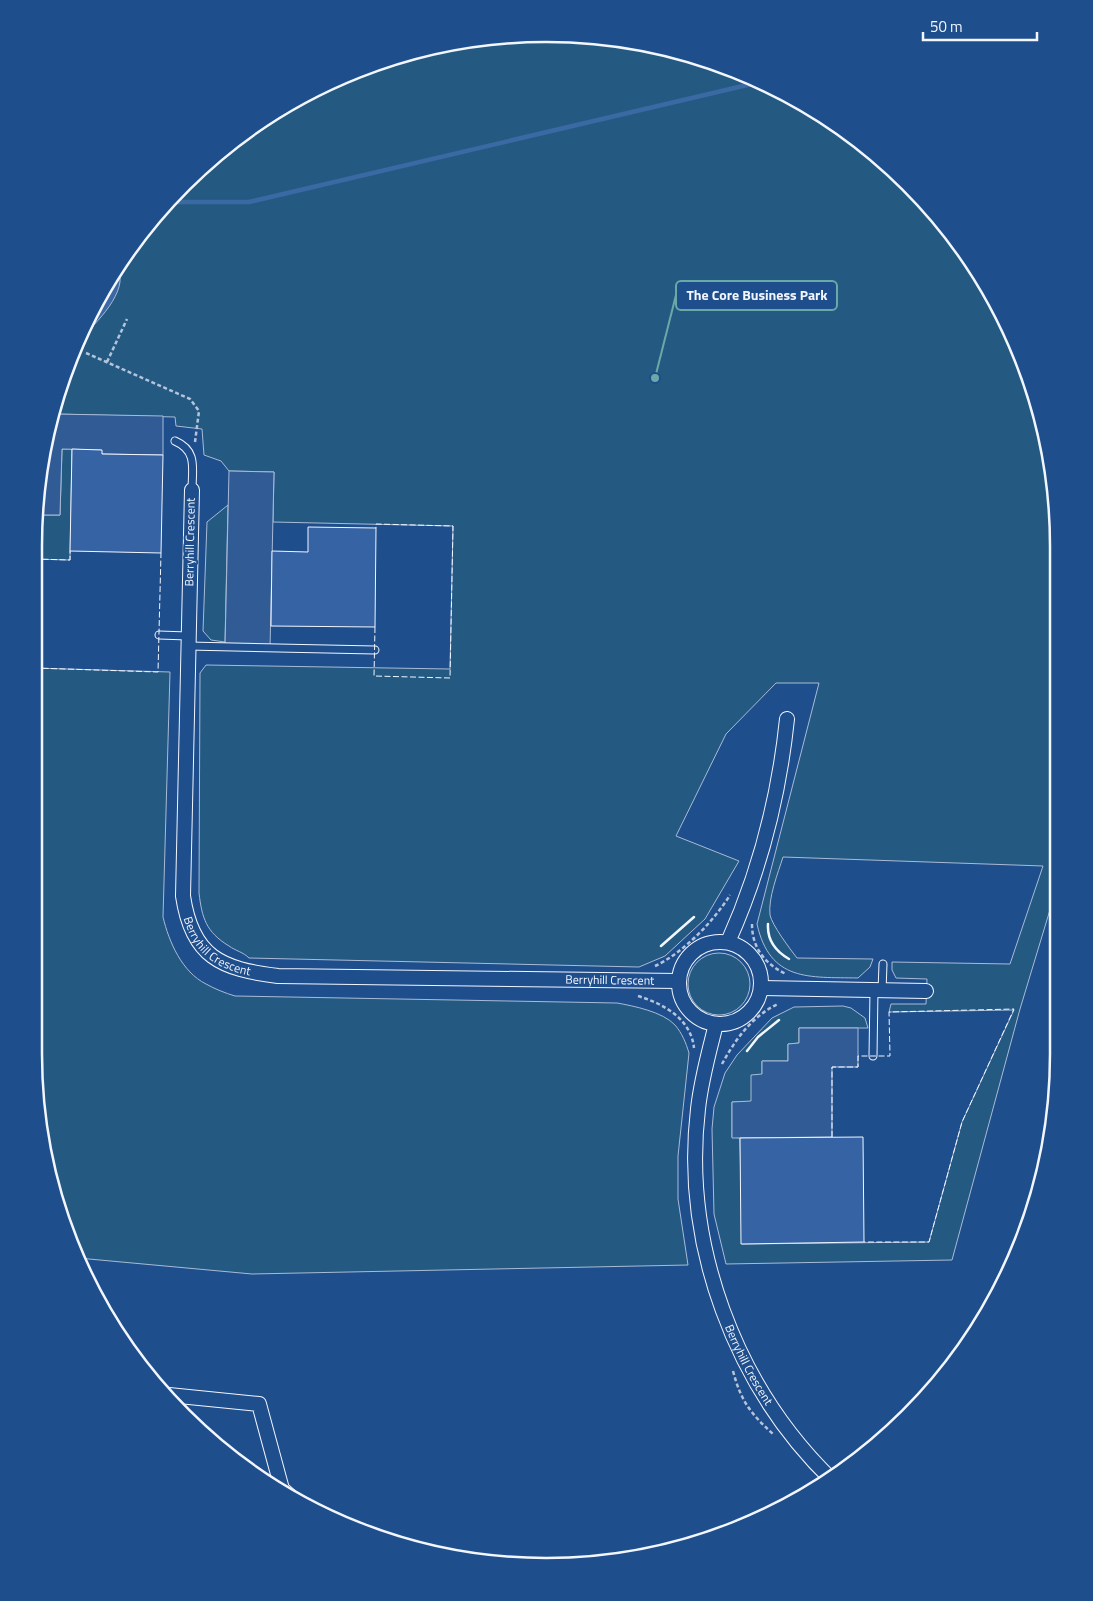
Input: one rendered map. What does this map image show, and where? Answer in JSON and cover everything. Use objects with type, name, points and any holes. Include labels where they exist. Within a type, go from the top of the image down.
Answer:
[{"type":"street","name":"Berryhill Crescent","points":[[192,490],[184,896],[190,928],[198,942],[209,955],[228,966],[248,973],[278,976],[678,982]]},
{"type":"street","points":[[728,942],[740,916],[765,841],[784,753],[787,719]]},
{"type":"street","points":[[714,942],[728,942],[740,946],[753,959],[761,976],[761,988],[757,1000],[746,1015],[729,1023],[716,1024],[704,1021],[693,1015],[682,1000],[678,982],[681,967],[688,955],[700,946],[714,942]]},
{"type":"street","points":[[761,988],[926,991]]},
{"type":"street","name":"Berryhill Crescent","points":[[716,1024],[704,1073],[696,1137],[699,1208],[714,1286],[753,1379],[769,1404],[806,1453],[827,1474]]},
{"type":"street","points":[[176,1396],[259,1404],[280,1483]]},
{"type":"lane","points":[[175,441],[186,447],[192,459],[192,490]]},
{"type":"lane","points":[[159,635],[188,641],[375,650]]},
{"type":"lane","points":[[873,1056],[878,991],[883,964]]},
{"type":"path","points":[[108,362],[127,319]]},
{"type":"path","points":[[86,353],[190,398],[199,411],[192,459]]},
{"type":"path","points":[[752,920],[752,932],[758,950],[770,964],[788,974]]},
{"type":"path","points":[[719,1070],[743,1031],[760,1014],[780,1003]]},
{"type":"shaded area","points":[[546,42],[579,44],[645,52],[709,69],[769,94],[799,110],[827,127],[853,147],[903,190],[925,214],[966,266],[999,324],[1024,384],[1033,416],[1041,448],[1049,514],[1050,910],[1020,1009],[952,1260],[726,1264],[714,1214],[712,1129],[714,1107],[725,1073],[737,1055],[772,1018],[794,1007],[843,1006],[851,1008],[865,1018],[868,1028],[799,1028],[799,1043],[788,1044],[788,1061],[762,1061],[762,1075],[751,1102],[732,1102],[732,1137],[740,1138],[742,1244],[929,1242],[962,1122],[1014,1010],[889,1012],[891,1004],[926,1004],[927,979],[896,978],[892,970],[892,962],[1010,964],[1043,866],[783,857],[772,893],[770,915],[778,931],[797,958],[873,959],[870,967],[858,978],[808,976],[782,966],[771,957],[763,943],[757,924],[819,683],[776,683],[726,734],[676,836],[739,861],[705,919],[665,956],[639,967],[249,958],[221,941],[210,930],[204,917],[199,893],[200,673],[206,665],[450,669],[453,526],[273,522],[274,472],[229,471],[221,461],[204,455],[202,429],[176,426],[175,417],[61,414],[69,384],[81,354],[110,294],[127,266],[168,214],[214,168],[266,127],[295,110],[324,94],[384,69],[448,52],[514,44]]},
{"type":"shaded area","points":[[120,278],[115,297],[93,326]]},
{"type":"shaded area","points":[[61,414],[163,416],[163,455],[102,454],[101,450],[62,449],[60,515],[44,515],[52,448]]},
{"type":"shaded area","points":[[62,449],[72,449],[70,560],[42,559],[44,515],[60,515]]},
{"type":"shaded area","points":[[229,471],[274,472],[270,648],[225,647]]},
{"type":"shaded area","points":[[228,505],[225,642],[211,640],[203,631],[207,522]]},
{"type":"shaded area","points":[[42,668],[170,672],[163,917],[173,946],[183,964],[206,984],[235,996],[617,1003],[663,1016],[675,1025],[684,1038],[689,1053],[678,1156],[678,1199],[688,1265],[252,1274],[86,1259],[69,1217],[52,1153],[47,1120],[42,1054]]},
{"type":"shaded area","points":[[713,953],[725,953],[741,962],[748,972],[750,984],[748,996],[741,1006],[725,1015],[713,1015],[702,1010],[693,1001],[688,990],[688,978],[693,967],[702,958]]},
{"type":"shaded area","points":[[799,1028],[858,1028],[858,1067],[832,1067],[832,1137],[732,1138],[732,1102],[751,1101],[751,1075],[762,1074],[762,1061],[788,1061],[788,1044],[799,1043]]},
{"type":"building","points":[[72,449],[102,450],[102,454],[163,455],[161,553],[70,551]]},
{"type":"building","points":[[308,527],[376,528],[375,627],[271,626],[272,551],[308,552]]},
{"type":"building","points":[[863,1137],[864,1242],[741,1244],[740,1138]]},
{"type":"waterway","points":[[179,202],[249,202],[748,85]]},
{"type":"fence","points":[[375,627],[374,676],[450,678],[453,526],[376,524],[376,528]]},
{"type":"fence","points":[[42,559],[70,560],[70,551]]},
{"type":"fence","points":[[42,668],[158,672],[161,553]]},
{"type":"fence","points":[[832,1137],[832,1067],[858,1067],[858,1056],[890,1056],[889,1012],[1014,1009],[962,1122],[929,1242],[864,1242]]},
{"type":"wall","points":[[661,946],[694,917]]},
{"type":"wall","points":[[768,924],[769,935],[773,944],[789,959]]},
{"type":"wall","points":[[747,1051],[758,1037],[779,1020]]},
{"type":"place","name":"The Core Business Park","points":[[655,378]]}]
